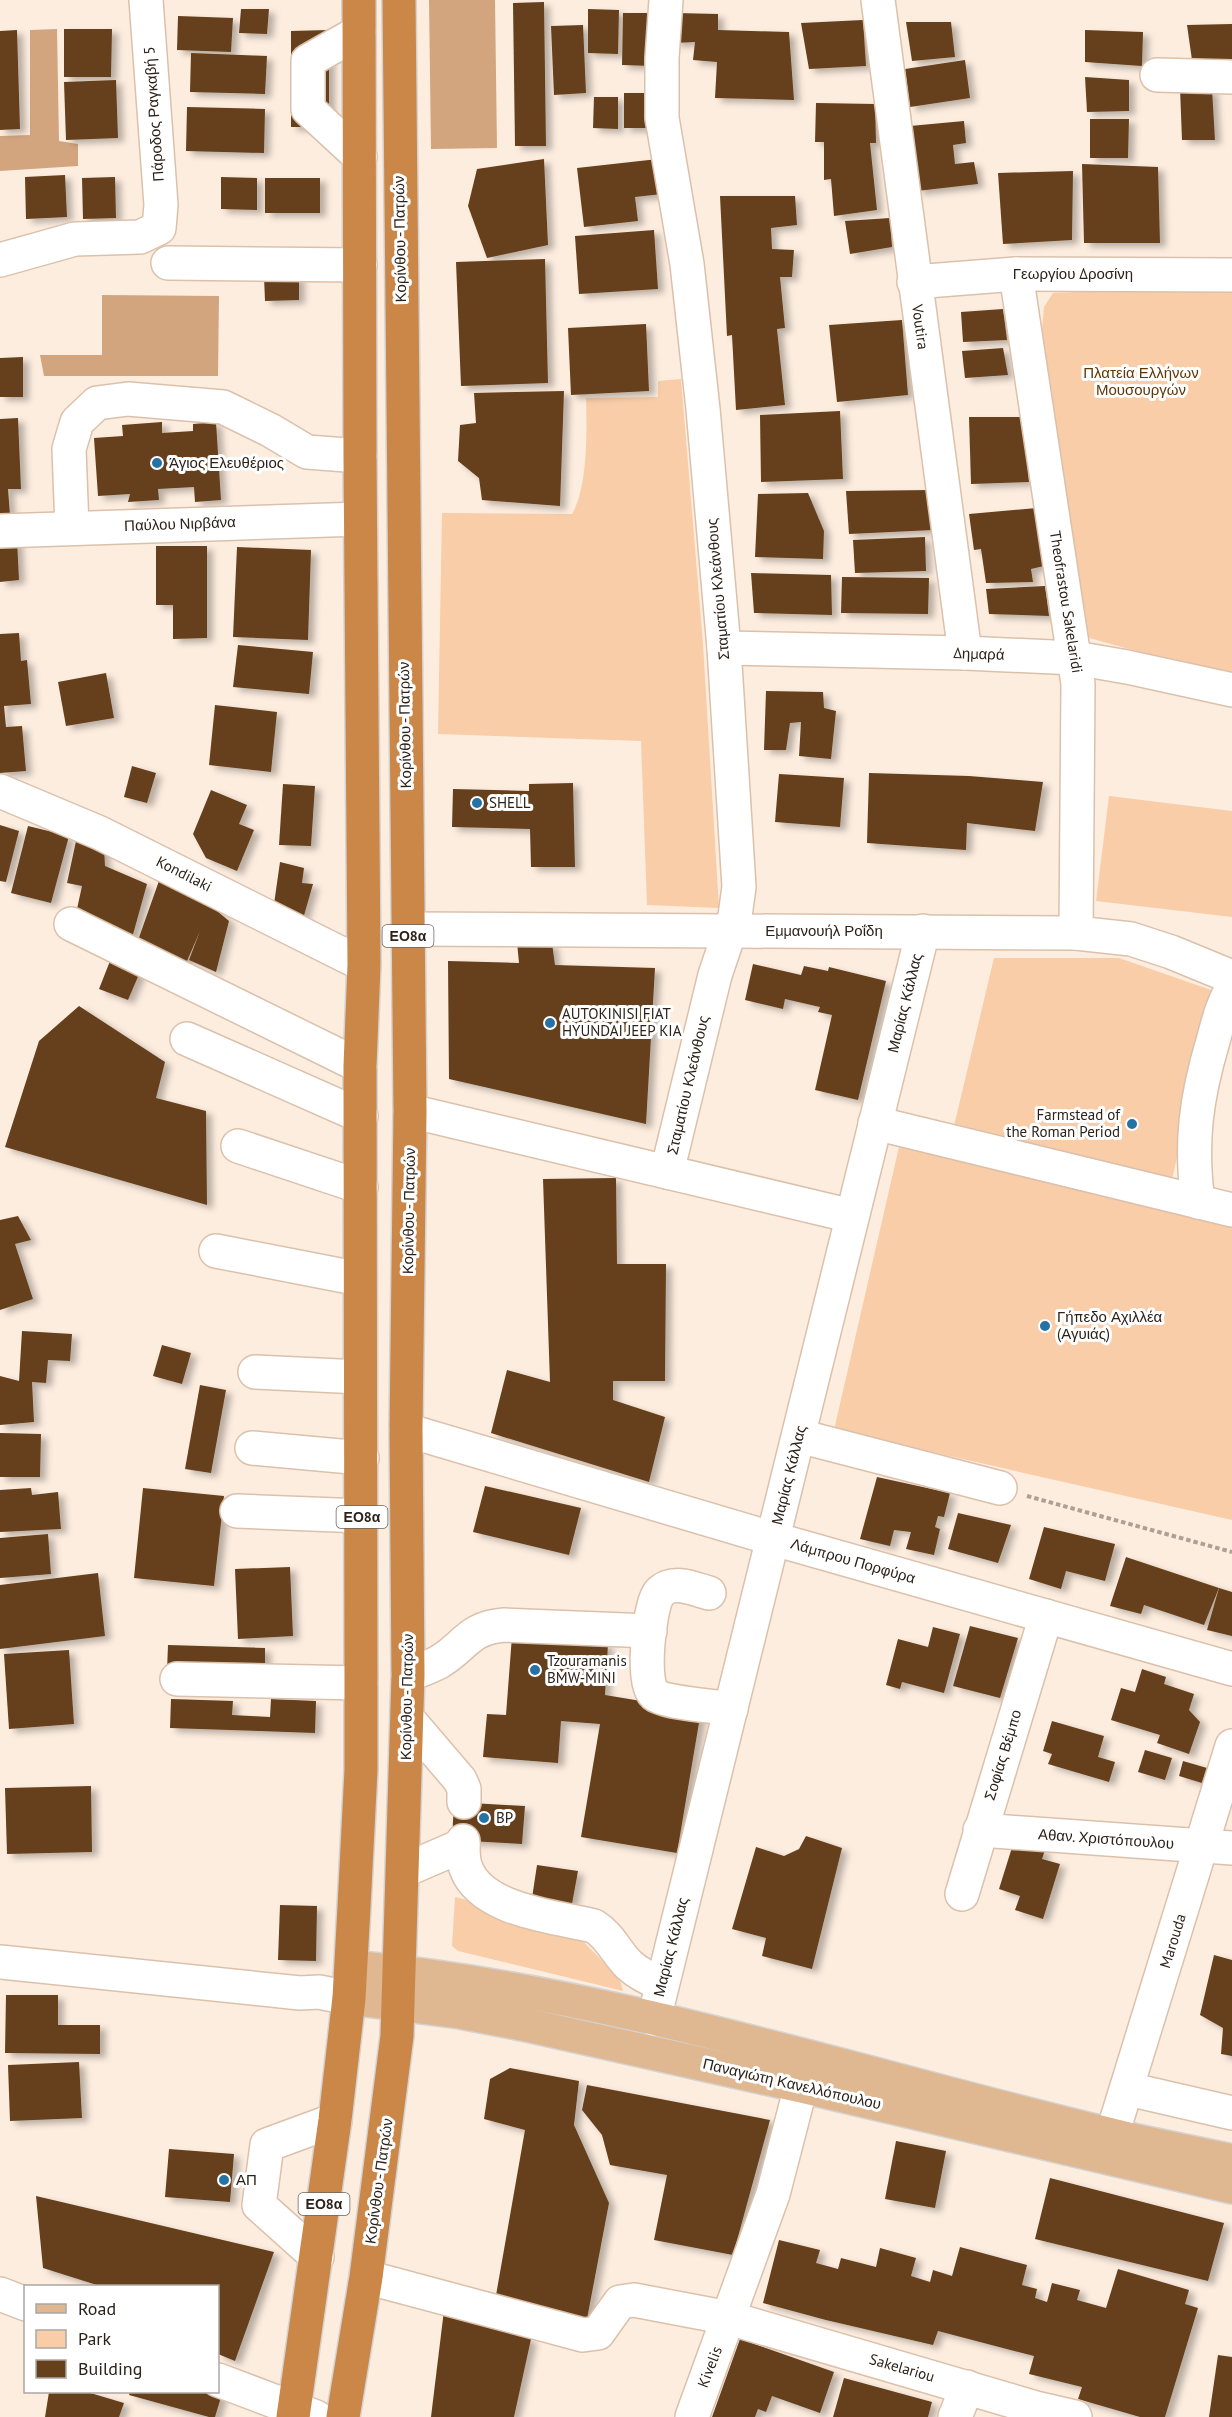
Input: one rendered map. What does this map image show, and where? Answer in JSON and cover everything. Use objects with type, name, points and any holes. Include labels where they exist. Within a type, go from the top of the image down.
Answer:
[{"type":"highway","name":"Κορίνθου - Πατρών","points":[[343,2417],[366,2277],[394,2068],[400,1988],[408,1675],[406,1430],[410,1111],[399,0]]},
{"type":"highway","name":"ΕΟ8α","points":[[301,2414],[317,2257],[350,1983],[361,1770],[360,1066],[364,966],[359,16]]},
{"type":"main road","name":"Παναγιώτη Κανελλόπουλου","points":[[350,1983],[400,1988],[527,1990],[719,2033],[1112,2135],[1232,2161]]},
{"type":"main road","name":"Παναγιώτη Κανελλόπουλου","points":[[400,1988],[460,2012],[801,2086],[1232,2187]]},
{"type":"street","name":"Πάροδος Ραγκαβή 5","points":[[0,260],[75,239],[140,237],[159,228],[161,205],[146,0]]},
{"type":"street","name":"Σταματίου Κλεάνθους","points":[[666,0],[662,58],[662,118],[690,294],[724,648],[739,856],[738,903],[712,984],[667,1172]]},
{"type":"street","name":"Voutira","points":[[878,0],[964,653]]},
{"type":"street","points":[[359,16],[308,61],[308,109],[360,157]]},
{"type":"street","points":[[1157,75],[1232,77]]},
{"type":"street","points":[[168,262],[360,265]]},
{"type":"street","name":"Γεωργίου Δροσίνη","points":[[914,282],[1016,274],[1232,274]]},
{"type":"street","name":"Theofrastou Sakelaridi","points":[[1016,274],[1075,658],[1080,718],[1076,933]]},
{"type":"street","points":[[72,528],[69,449],[77,422],[97,403],[128,399],[224,407],[307,452],[360,456]]},
{"type":"street","name":"Παύλου Νιρβάνα","points":[[0,531],[360,519]]},
{"type":"street","name":"Δημαρά","points":[[724,648],[964,653],[1075,658],[1232,690]]},
{"type":"street","name":"Kondilaki","points":[[0,791],[100,832],[364,966]]},
{"type":"street","points":[[70,924],[360,1066]]},
{"type":"street","name":"Εμμανουήλ Ροΐδη","points":[[408,929],[1076,933],[1131,939],[1171,952],[1232,977]]},
{"type":"street","name":"Μαρίας Κάλλας","points":[[654,2019],[923,931]]},
{"type":"street","points":[[1198,1202],[1193,1154],[1195,1119],[1220,1015],[1232,989]]},
{"type":"street","points":[[187,1039],[361,1116]]},
{"type":"street","points":[[410,1111],[852,1216]]},
{"type":"street","points":[[875,1124],[1232,1210]]},
{"type":"street","points":[[238,1146],[361,1187]]},
{"type":"street","points":[[216,1251],[360,1279]]},
{"type":"street","points":[[255,1372],[360,1377]]},
{"type":"street","name":"Λάμπρου Πορφύρα","points":[[406,1430],[774,1539],[1232,1669]]},
{"type":"street","points":[[799,1436],[1000,1488]]},
{"type":"street","points":[[252,1448],[362,1458]]},
{"type":"street","points":[[237,1511],[362,1516]]},
{"type":"street","points":[[710,1593],[681,1586],[668,1587],[658,1593],[653,1606],[650,1631],[648,1688],[655,1696],[731,1709]]},
{"type":"street","name":"Σοφίας Βέμπο","points":[[962,1894],[1046,1616]]},
{"type":"street","points":[[408,1675],[438,1663],[475,1632],[487,1626],[650,1631]]},
{"type":"street","points":[[177,1679],[362,1683]]},
{"type":"street","points":[[407,1718],[460,1780],[464,1789],[464,1802]]},
{"type":"street","name":"Marouda","points":[[1112,2135],[1217,1847],[1232,1746]]},
{"type":"street","name":"Αθαν. Χριστόπουλου","points":[[980,1830],[1217,1847]]},
{"type":"street","points":[[403,1871],[463,1843],[466,1868],[483,1891],[518,1909],[594,1926],[604,1932],[627,1964],[641,1975],[662,1984]]},
{"type":"street","points":[[0,1962],[300,1993],[319,1992],[350,1983]]},
{"type":"street","name":"Kivelis","points":[[692,2417],[773,2194],[801,2086]]},
{"type":"street","points":[[1128,2089],[1232,2113]]},
{"type":"street","points":[[317,2257],[259,2205],[267,2145],[335,2120]]},
{"type":"street","name":"Sakelariou","points":[[366,2277],[583,2335],[598,2333],[620,2302],[634,2300],[729,2318],[1075,2417]]},
{"type":"street","points":[[0,2294],[24,2303]]},
{"type":"street","points":[[219,2380],[301,2414]]},
{"type":"street","points":[[955,2417],[967,2387]]},
{"type":"path","points":[[1000,1488],[1232,1552]]},
{"type":"green space","name":"Πλατεία Ελλήνων Μουσουργών","points":[[1206,287],[1232,289],[1232,674],[1165,659],[1082,636],[1042,330],[1044,307],[1053,293]]},
{"type":"green space","points":[[681,379],[703,644],[719,908],[647,905],[641,741],[438,734],[442,513],[572,514],[584,474],[586,398],[658,397],[658,381]]},
{"type":"green space","points":[[1109,796],[1232,811],[1232,917],[1096,901]]},
{"type":"green space","points":[[994,958],[1119,958],[1214,991],[1171,1184],[953,1130]]},
{"type":"green space","name":"Γήπεδο Αχιλλέα (Αγυιάς)","points":[[899,1147],[1232,1222],[1232,1520],[834,1430]]},
{"type":"green space","points":[[455,1897],[558,1923],[575,1933],[615,1974],[623,1991],[458,1951],[452,1946]]},
{"type":"shaded area","points":[[429,0],[495,0],[497,148],[431,149]]},
{"type":"shaded area","points":[[57,29],[59,141],[78,144],[78,166],[0,171],[0,136],[30,135],[30,30]]},
{"type":"shaded area","points":[[102,295],[219,296],[218,376],[44,376],[40,355],[102,355]]},
{"type":"building","points":[[544,2],[546,146],[515,146],[513,3]]},
{"type":"building","points":[[241,9],[269,9],[267,34],[239,33]]},
{"type":"building","points":[[588,9],[619,10],[618,54],[588,53]]},
{"type":"building","points":[[623,13],[653,13],[652,66],[622,65]]},
{"type":"building","points":[[676,13],[718,14],[718,30],[789,32],[794,100],[715,98],[717,62],[693,60],[695,42],[674,43]]},
{"type":"building","points":[[178,16],[233,18],[231,52],[177,50]]},
{"type":"building","points":[[863,20],[866,66],[809,69],[801,23]]},
{"type":"building","points":[[906,22],[951,22],[955,57],[912,61]]},
{"type":"building","points":[[1232,24],[1232,66],[1193,67],[1187,25]]},
{"type":"building","points":[[583,25],[586,93],[554,95],[551,26]]},
{"type":"building","points":[[64,29],[112,29],[111,77],[64,77]]},
{"type":"building","points":[[17,30],[20,129],[0,130],[0,31]]},
{"type":"building","points":[[329,30],[329,127],[291,127],[291,31]]},
{"type":"building","points":[[1085,30],[1143,32],[1142,66],[1085,62]]},
{"type":"building","points":[[191,53],[267,56],[265,94],[190,92]]},
{"type":"building","points":[[965,60],[970,98],[910,107],[905,69]]},
{"type":"building","points":[[1085,77],[1129,80],[1129,111],[1087,112]]},
{"type":"building","points":[[116,80],[118,138],[66,140],[64,82]]},
{"type":"building","points":[[1180,88],[1212,89],[1215,140],[1182,140]]},
{"type":"building","points":[[624,93],[649,93],[648,128],[624,128]]},
{"type":"building","points":[[594,97],[618,97],[618,129],[593,128]]},
{"type":"building","points":[[816,103],[875,104],[876,143],[870,143],[877,210],[834,216],[831,179],[824,180],[824,142],[815,142]]},
{"type":"building","points":[[187,107],[265,109],[264,153],[186,151]]},
{"type":"building","points":[[1090,119],[1129,119],[1128,158],[1090,158]]},
{"type":"building","points":[[964,121],[966,143],[953,145],[955,164],[974,162],[978,184],[917,191],[910,126]]},
{"type":"building","points":[[544,159],[548,245],[487,258],[468,206],[477,169]]},
{"type":"building","points":[[658,159],[662,194],[635,197],[638,221],[584,227],[577,168]]},
{"type":"building","points":[[1082,164],[1158,167],[1160,243],[1084,243]]},
{"type":"building","points":[[1073,171],[1072,240],[1003,244],[998,173]]},
{"type":"building","points":[[65,175],[67,217],[26,219],[25,177]]},
{"type":"building","points":[[115,177],[116,218],[83,219],[82,178]]},
{"type":"building","points":[[221,177],[257,178],[257,210],[221,209]]},
{"type":"building","points":[[265,178],[320,178],[320,213],[265,213]]},
{"type":"building","points":[[720,196],[795,196],[797,225],[771,228],[772,249],[794,250],[792,277],[780,277],[785,328],[777,329],[785,405],[736,410],[732,335],[727,336]]},
{"type":"building","points":[[890,218],[892,247],[850,254],[845,221]]},
{"type":"building","points":[[654,230],[658,289],[579,294],[575,236]]},
{"type":"building","points":[[545,259],[548,383],[461,386],[456,262]]},
{"type":"building","points":[[264,276],[299,276],[299,300],[265,301]]},
{"type":"building","points":[[1003,309],[1007,340],[963,342],[961,312]]},
{"type":"building","points":[[902,320],[908,395],[837,402],[829,325]]},
{"type":"building","points":[[646,324],[649,391],[571,395],[568,328]]},
{"type":"building","points":[[1003,348],[1008,375],[965,378],[962,351]]},
{"type":"building","points":[[23,357],[23,397],[0,397],[0,358]]},
{"type":"building","points":[[564,391],[560,506],[482,500],[479,478],[458,461],[460,425],[476,423],[474,393]]},
{"type":"building","points":[[840,411],[843,479],[761,482],[760,415]]},
{"type":"building","points":[[969,417],[1022,417],[1029,482],[971,484]]},
{"type":"building","points":[[18,418],[21,489],[8,489],[10,515],[0,516],[0,419]]},
{"type":"building","name":"Άγιος Ελευθέριος","points":[[162,422],[162,433],[193,431],[193,424],[216,422],[221,500],[195,502],[194,487],[158,489],[159,500],[128,502],[130,494],[98,496],[94,438],[123,436],[122,425]]},
{"type":"building","points":[[931,490],[933,530],[849,534],[846,491]]},
{"type":"building","points":[[808,493],[824,531],[823,559],[755,557],[758,494]]},
{"type":"building","points":[[1037,508],[1044,566],[1031,569],[1033,582],[986,583],[981,549],[974,550],[969,514]]},
{"type":"building","points":[[925,537],[926,571],[855,573],[853,540]]},
{"type":"building","points":[[17,540],[19,580],[0,582],[0,541]]},
{"type":"building","points":[[156,546],[207,546],[207,638],[173,639],[173,605],[156,605]]},
{"type":"building","points":[[237,547],[311,550],[308,640],[233,637]]},
{"type":"building","points":[[751,573],[831,575],[832,615],[754,613]]},
{"type":"building","points":[[842,577],[929,578],[928,614],[841,613]]},
{"type":"building","points":[[1045,586],[1049,616],[989,614],[986,589]]},
{"type":"building","points":[[19,633],[21,661],[27,660],[31,704],[4,706],[6,727],[22,726],[26,771],[0,773],[0,634]]},
{"type":"building","points":[[238,645],[313,652],[309,694],[233,687]]},
{"type":"building","points":[[106,673],[114,718],[66,726],[58,682]]},
{"type":"building","points":[[766,691],[823,692],[824,708],[836,711],[831,759],[799,756],[801,722],[790,723],[786,750],[764,750]]},
{"type":"building","points":[[215,705],[277,712],[271,772],[209,765]]},
{"type":"building","points":[[132,766],[156,773],[147,803],[124,797]]},
{"type":"building","points":[[869,773],[969,776],[1043,782],[1035,831],[967,823],[966,850],[867,843]]},
{"type":"building","points":[[779,774],[844,778],[840,827],[775,822]]},
{"type":"building","points":[[573,783],[575,867],[531,867],[530,829],[452,827],[453,789],[529,791],[529,784]]},
{"type":"building","points":[[283,784],[315,786],[311,846],[279,845]]},
{"type":"building","points":[[211,790],[247,805],[239,824],[254,830],[237,871],[206,858],[193,834]]},
{"type":"building","points":[[0,825],[19,831],[6,882],[0,881]]},
{"type":"building","points":[[28,826],[69,836],[51,903],[11,893]]},
{"type":"building","points":[[76,841],[104,847],[105,866],[147,884],[132,938],[75,918],[82,886],[67,883]]},
{"type":"building","points":[[280,862],[304,868],[302,883],[313,884],[303,919],[273,911]]},
{"type":"building","points":[[160,878],[211,906],[229,921],[216,972],[189,960],[200,931],[184,968],[136,946]]},
{"type":"building","name":"AUTOKINISI FIAT HYUNDAI JEEP KIA","points":[[517,942],[552,943],[555,965],[655,968],[646,1124],[449,1079],[448,961],[519,963]]},
{"type":"building","points":[[112,956],[140,972],[128,1000],[99,989]]},
{"type":"building","points":[[753,964],[801,975],[804,966],[828,971],[829,967],[886,981],[858,1100],[815,1090],[832,1015],[818,1012],[820,1007],[785,999],[783,1009],[745,1000]]},
{"type":"building","points":[[79,1006],[165,1062],[156,1098],[206,1111],[207,1205],[5,1147],[39,1041]]},
{"type":"building","points":[[616,1178],[617,1264],[666,1264],[665,1381],[613,1381],[613,1400],[665,1417],[649,1482],[491,1433],[507,1370],[550,1382],[543,1179]]},
{"type":"building","points":[[18,1216],[31,1240],[15,1244],[33,1299],[0,1310],[0,1220]]},
{"type":"building","points":[[22,1331],[72,1334],[70,1361],[48,1360],[46,1383],[32,1382],[34,1422],[0,1425],[0,1376],[19,1381]]},
{"type":"building","points":[[162,1345],[191,1353],[182,1384],[153,1376]]},
{"type":"building","points":[[200,1385],[226,1390],[211,1473],[185,1469]]},
{"type":"building","points":[[0,1433],[41,1434],[40,1477],[0,1477]]},
{"type":"building","points":[[877,1477],[950,1493],[944,1517],[938,1516],[935,1527],[940,1529],[934,1555],[906,1549],[911,1532],[894,1530],[890,1546],[860,1539]]},
{"type":"building","points":[[485,1486],[581,1508],[569,1555],[473,1532]]},
{"type":"building","points":[[31,1488],[32,1495],[58,1492],[61,1529],[0,1532],[0,1490]]},
{"type":"building","points":[[143,1488],[224,1496],[214,1586],[134,1578]]},
{"type":"building","points":[[958,1513],[1011,1525],[998,1563],[948,1549]]},
{"type":"building","points":[[1044,1527],[1115,1544],[1105,1581],[1066,1571],[1061,1589],[1029,1579]]},
{"type":"building","points":[[48,1534],[51,1574],[0,1578],[0,1538]]},
{"type":"building","points":[[1126,1557],[1219,1588],[1204,1625],[1144,1605],[1141,1614],[1110,1606]]},
{"type":"building","points":[[290,1567],[293,1636],[238,1639],[235,1569]]},
{"type":"building","points":[[98,1573],[105,1636],[0,1649],[0,1585]]},
{"type":"building","points":[[1219,1588],[1232,1592],[1232,1636],[1207,1630]]},
{"type":"building","points":[[970,1626],[1018,1638],[1000,1698],[953,1686]]},
{"type":"building","points":[[933,1627],[960,1634],[944,1693],[902,1682],[900,1689],[886,1685],[898,1639],[928,1647]]},
{"type":"building","points":[[512,1636],[608,1644],[605,1695],[701,1711],[677,1853],[581,1837],[600,1724],[561,1721],[558,1763],[483,1757],[487,1714],[506,1715]]},
{"type":"building","points":[[168,1645],[265,1648],[265,1674],[167,1671]]},
{"type":"building","points":[[69,1650],[74,1724],[9,1729],[4,1654]]},
{"type":"building","points":[[1142,1669],[1166,1677],[1164,1684],[1194,1694],[1189,1710],[1200,1722],[1189,1754],[1157,1743],[1160,1735],[1111,1720],[1121,1688],[1135,1692]]},
{"type":"building","points":[[171,1699],[233,1701],[232,1715],[270,1717],[271,1699],[316,1701],[315,1733],[170,1728]]},
{"type":"building","points":[[1052,1721],[1104,1736],[1098,1757],[1115,1762],[1109,1782],[1048,1764],[1052,1754],[1043,1751]]},
{"type":"building","points":[[1145,1750],[1172,1758],[1165,1780],[1138,1772]]},
{"type":"building","points":[[1183,1761],[1207,1768],[1202,1783],[1179,1776]]},
{"type":"building","points":[[91,1786],[92,1852],[7,1854],[5,1788]]},
{"type":"building","points":[[454,1802],[525,1806],[522,1844],[452,1840]]},
{"type":"building","points":[[806,1836],[842,1848],[812,1969],[762,1956],[766,1938],[732,1929],[756,1847],[784,1856],[799,1849]]},
{"type":"building","points":[[1014,1841],[1045,1850],[1042,1859],[1060,1864],[1043,1919],[1015,1910],[1020,1896],[999,1889]]},
{"type":"building","points":[[537,1865],[578,1871],[572,1904],[532,1898]]},
{"type":"building","points":[[280,1905],[317,1906],[316,1961],[278,1960]]},
{"type":"building","points":[[1214,1955],[1232,1960],[1232,2056],[1221,2054],[1223,2028],[1200,2015]]},
{"type":"building","points":[[6,1995],[58,1995],[58,2025],[100,2025],[100,2054],[5,2053]]},
{"type":"building","points":[[79,2062],[82,2118],[10,2121],[8,2065]]},
{"type":"building","points":[[510,2068],[579,2081],[574,2125],[609,2203],[587,2319],[495,2301],[525,2130],[484,2119],[490,2079]]},
{"type":"building","points":[[587,2085],[770,2120],[733,2255],[654,2240],[667,2175],[610,2165],[602,2135],[582,2110]]},
{"type":"building","points":[[896,2141],[946,2151],[935,2208],[885,2199]]},
{"type":"building","points":[[169,2149],[234,2154],[230,2202],[165,2197]]},
{"type":"building","points":[[1050,2178],[1224,2223],[1208,2281],[1035,2239]]},
{"type":"building","points":[[36,2196],[274,2252],[235,2361],[219,2354],[219,2285],[97,2285],[43,2268]]},
{"type":"building","points":[[779,2240],[820,2250],[816,2263],[838,2269],[841,2258],[876,2267],[880,2248],[916,2258],[911,2276],[930,2282],[933,2270],[952,2276],[960,2247],[1027,2265],[1022,2285],[1037,2289],[1035,2298],[1047,2302],[1052,2283],[1080,2290],[1077,2300],[1106,2308],[1118,2269],[1189,2290],[1185,2304],[1198,2308],[1165,2417],[1140,2417],[1078,2399],[1082,2387],[1029,2374],[1034,2356],[938,2331],[933,2345],[763,2303]]},
{"type":"building","points":[[444,2310],[531,2339],[514,2417],[431,2417]]},
{"type":"building","points":[[740,2339],[834,2372],[820,2413],[772,2396],[766,2412],[758,2409],[755,2417],[712,2417]]},
{"type":"building","points":[[1218,2355],[1232,2357],[1232,2417],[1209,2417]]},
{"type":"building","points":[[844,2378],[932,2402],[928,2417],[833,2417]]},
{"type":"building","points":[[49,2393],[90,2393],[124,2403],[119,2417],[45,2417]]},
{"type":"building","points":[[130,2393],[222,2394],[215,2417],[129,2395]]},
{"type":"place","name":"Άγιος Ελευθέριος","points":[[157,463]]},
{"type":"place","name":"SHELL","points":[[477,803]]},
{"type":"place","name":"AUTOKINISI FIAT HYUNDAI JEEP KIA","points":[[550,1023]]},
{"type":"place","name":"Farmstead of the Roman Period","points":[[1132,1124]]},
{"type":"place","name":"Γήπεδο Αχιλλέα (Αγυιάς)","points":[[1045,1326]]},
{"type":"place","name":"Tzouramanis BMW-MINI","points":[[535,1670]]},
{"type":"place","name":"BP","points":[[484,1818]]},
{"type":"place","name":"ΑΠ","points":[[224,2180]]}]
